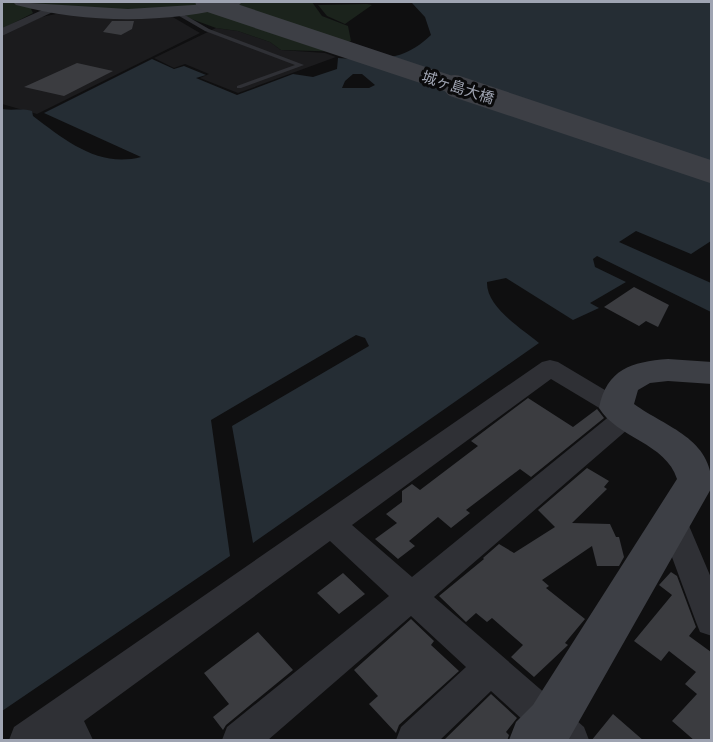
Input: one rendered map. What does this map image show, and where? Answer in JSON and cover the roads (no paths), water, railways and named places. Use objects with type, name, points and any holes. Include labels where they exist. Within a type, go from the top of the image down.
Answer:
[{"type":"street","points":[[21,2],[53,9],[176,12],[207,9],[234,2]]},
{"type":"street","name":"城ヶ島大橋","points":[[202,2],[711,172]]},
{"type":"street","points":[[2,32],[53,9]]},
{"type":"street","points":[[27,741],[67,729],[330,523],[550,368],[681,453],[695,469],[696,480],[693,489],[552,734],[489,669],[330,523]]},
{"type":"street","points":[[621,413],[619,391],[630,381],[649,372],[679,369],[711,373]]},
{"type":"street","points":[[240,741],[412,598],[621,413]]},
{"type":"street","points":[[674,522],[711,622]]},
{"type":"street","points":[[414,741],[489,669]]},
{"type":"lane","points":[[176,12],[207,30],[301,65],[239,87]]}]
